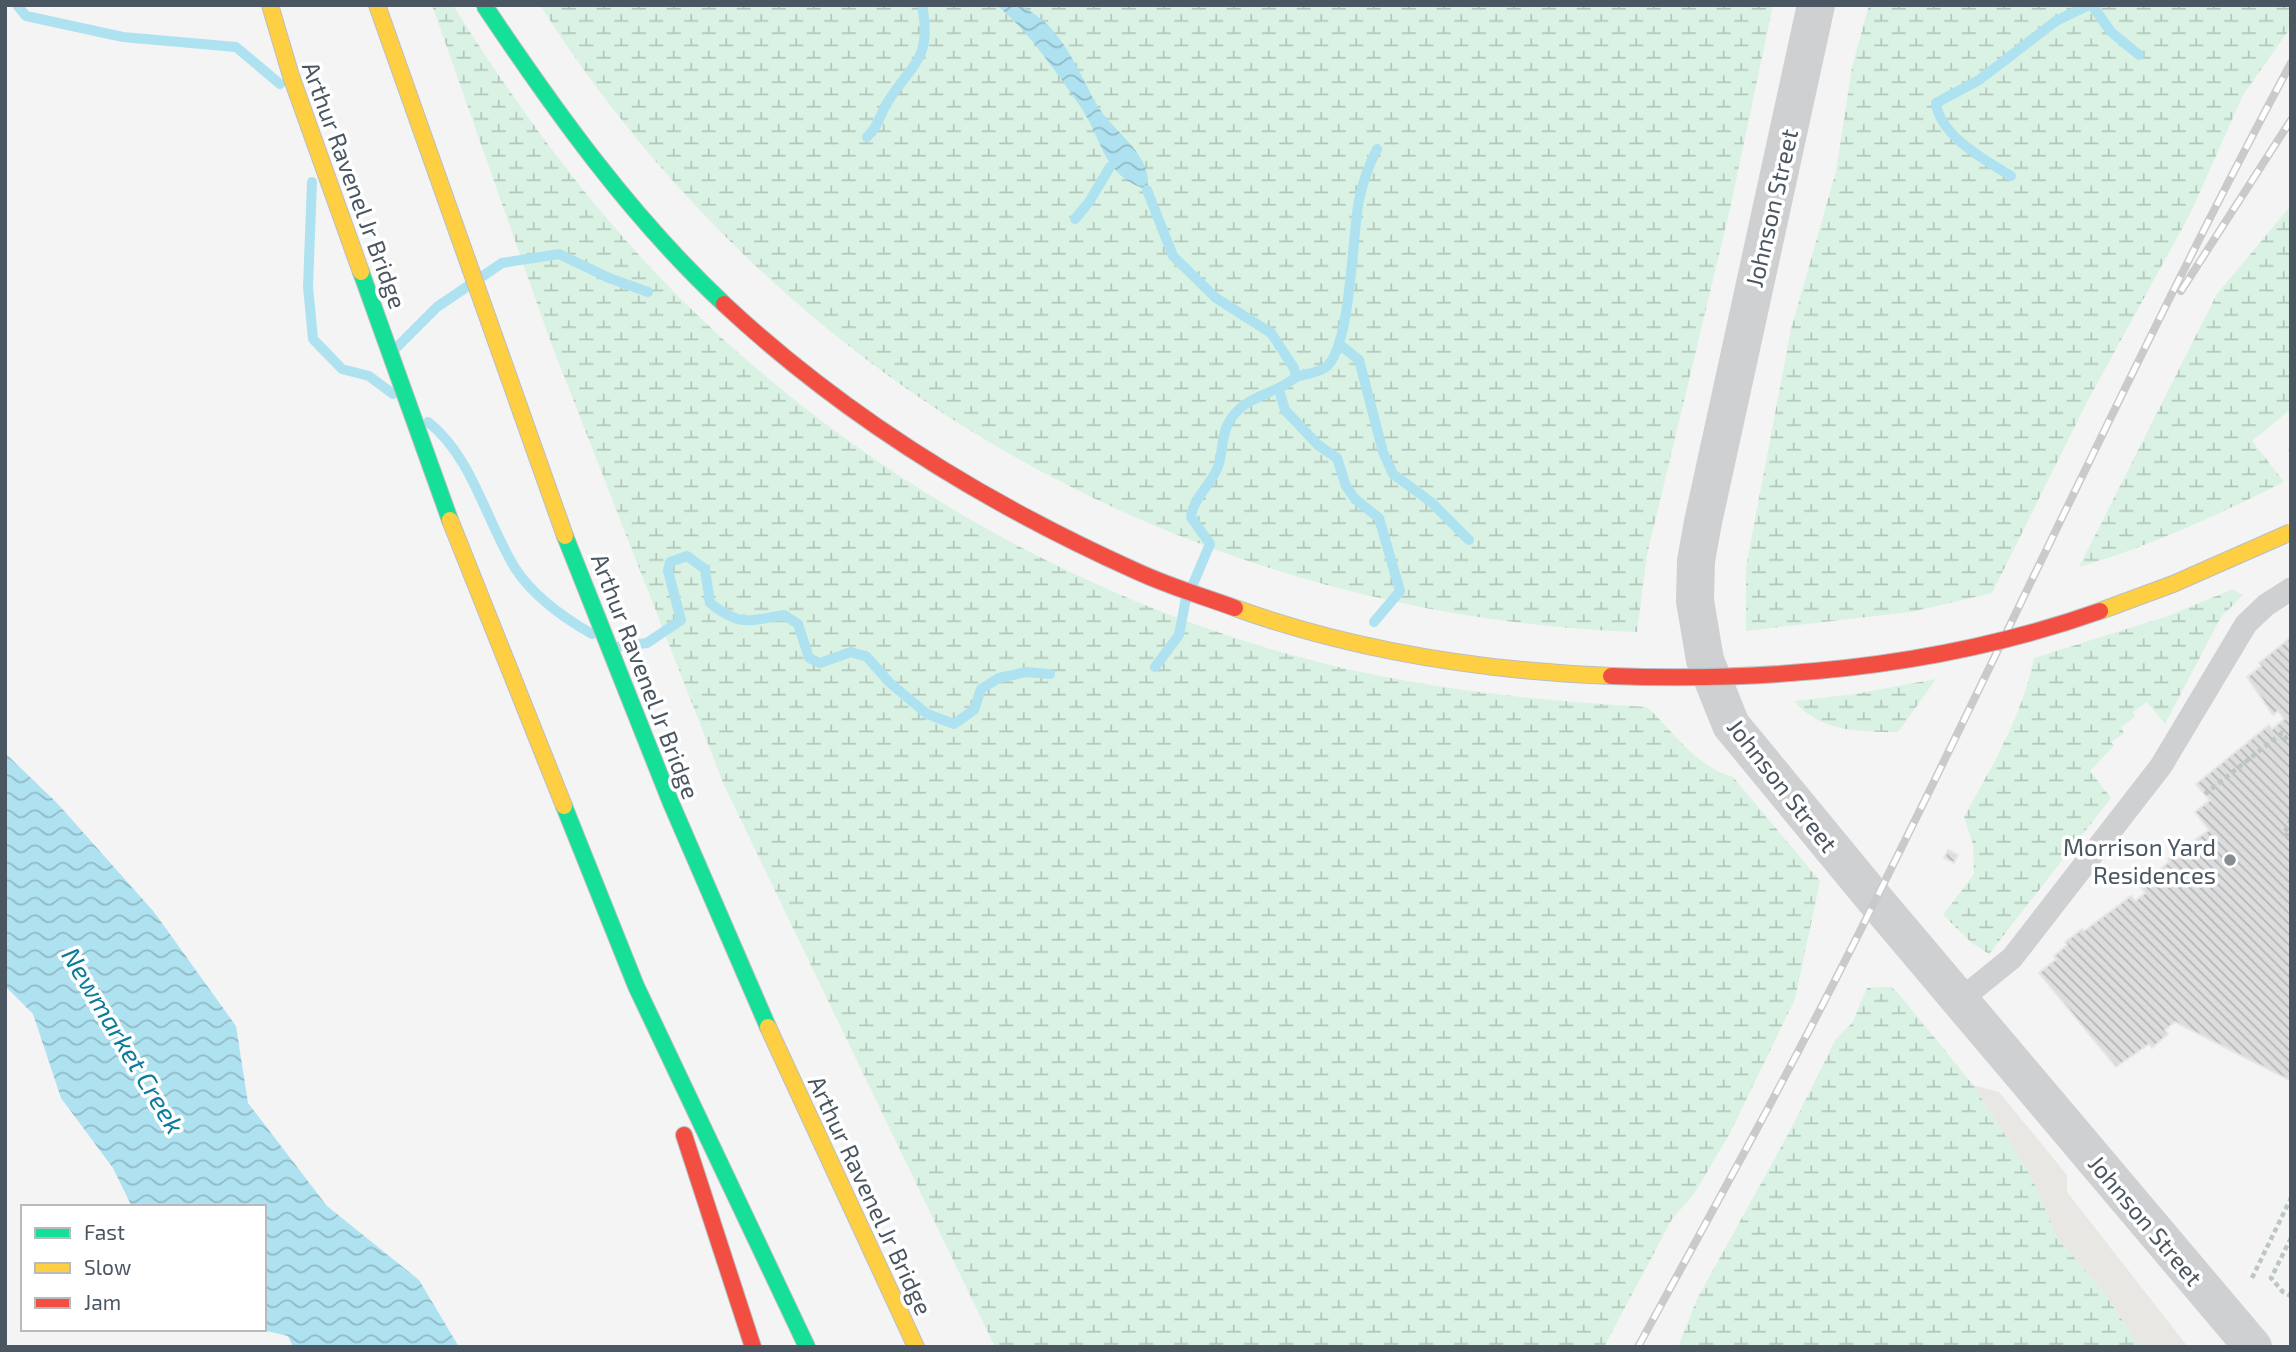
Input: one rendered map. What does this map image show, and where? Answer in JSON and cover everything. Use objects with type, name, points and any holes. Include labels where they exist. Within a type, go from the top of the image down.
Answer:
[{"type":"highway","name":"Arthur Ravenel Jr Bridge","points":[[270,5],[296,89],[464,559],[636,986],[807,1347]]},
{"type":"highway","name":"Arthur Ravenel Jr Bridge","points":[[377,5],[507,382],[670,801],[771,1034],[916,1347]]},
{"type":"highway","points":[[484,5],[536,86],[603,173],[678,259],[757,335],[856,411],[959,483],[1059,538],[1164,584],[1271,622],[1354,644],[1456,664],[1558,675],[1660,681],[1775,675],[1853,668],[1959,649],[2058,624],[2167,587],[2291,532]]},
{"type":"highway","points":[[636,986],[753,1347]]},
{"type":"street","name":"Johnson Street","points":[[1816,5],[1716,452],[1696,561],[1695,601],[1705,660],[1731,725],[2253,1347]]},
{"type":"lane","points":[[1960,1000],[2012,958],[2161,766],[2246,624],[2266,605],[2291,589]]},
{"type":"path","points":[[2204,794],[2282,733],[2291,744]]},
{"type":"path","points":[[2291,819],[2284,834],[2291,837]]},
{"type":"path","points":[[2252,1278],[2291,1198]]},
{"type":"path","points":[[2291,1238],[2271,1278],[2283,1292],[2291,1296]]},
{"type":"shaded area","points":[[1973,1085],[1999,1092],[2067,1175],[2067,1192],[2188,1347],[2140,1347],[2107,1297],[2057,1237],[2031,1176]]},
{"type":"green space","points":[[432,5],[453,5],[560,161],[620,234],[685,303],[749,362],[817,418],[889,469],[964,516],[1042,558],[1122,596],[1205,628],[1288,654],[1376,675],[1466,690],[1647,707],[1696,757],[1733,777],[1820,881],[1795,999],[1730,1133],[1694,1194],[1672,1219],[1604,1347],[995,1347],[724,785],[551,343]]},
{"type":"green space","points":[[540,5],[1773,5],[1730,209],[1647,555],[1637,632],[1471,616],[1310,580],[1156,526],[1011,455],[875,366],[750,261],[638,140]]},
{"type":"green space","points":[[1869,5],[2291,5],[2291,27],[2243,95],[2191,212],[2087,402],[1992,593],[1911,612],[1746,631],[1746,567],[1791,329],[1836,171],[1852,67]]},
{"type":"green space","points":[[2289,208],[2291,409],[2252,441],[2284,482],[2183,529],[2132,550],[2079,567],[2217,294]]},
{"type":"green space","points":[[2233,589],[2243,595],[2221,617],[2165,724],[2147,702],[2133,712],[2135,717],[2121,727],[2124,733],[2111,742],[2114,746],[2090,771],[2111,798],[1989,954],[1972,943],[1943,915],[1974,874],[1973,844],[1964,817],[2014,721],[2034,658],[2168,616]]},
{"type":"green space","points":[[1936,679],[1898,732],[1842,728],[1816,719],[1794,701],[1855,694]]},
{"type":"green space","points":[[1891,987],[1899,994],[1973,1085],[2031,1176],[2057,1237],[2107,1297],[2140,1347],[1678,1347],[1697,1299],[1791,1129],[1836,1039],[1852,1023],[1867,988]]},
{"type":"water","points":[[996,5],[1023,7],[1037,15],[1058,37],[1097,105],[1139,155],[1148,178],[1147,190],[1121,176],[1113,167],[1090,122],[1064,84],[1030,39]]},
{"type":"water","name":"Newmarket Creek","points":[[5,753],[57,803],[154,912],[236,1026],[248,1103],[327,1206],[419,1280],[459,1347],[293,1347],[288,1336],[266,1331],[266,1205],[131,1205],[113,1168],[61,1098],[33,1014],[5,986]]},
{"type":"building","name":"Morrison Yard Residences","points":[[2291,637],[2291,1081],[2175,1022],[2165,1030],[2168,1034],[2152,1048],[2149,1044],[2116,1067],[2039,973],[2056,959],[2054,956],[2067,945],[2065,942],[2082,929],[2084,931],[2131,896],[2135,901],[2145,893],[2142,888],[2159,874],[2157,872],[2170,861],[2168,859],[2209,830],[2195,812],[2210,800],[2196,784],[2269,725],[2272,729],[2284,719],[2278,711],[2273,715],[2247,677],[2261,666],[2259,663]]},
{"type":"building","points":[[1948,850],[1958,855],[1954,863],[1944,858]]},
{"type":"waterway","points":[[17,5],[26,16],[123,37],[236,47],[280,84]]},
{"type":"waterway","points":[[867,137],[923,49],[925,37],[922,5]]},
{"type":"waterway","points":[[2011,176],[1965,146],[1946,126],[1936,103],[1979,80],[2056,21],[2089,5]]},
{"type":"waterway","points":[[2092,5],[2111,32],[2139,55]]},
{"type":"waterway","points":[[1296,377],[1326,367],[1341,338],[1359,200],[1377,149]]},
{"type":"waterway","points":[[1075,219],[1089,202],[1110,167]]},
{"type":"waterway","points":[[312,182],[308,287],[313,339],[342,369],[369,376],[393,394]]},
{"type":"waterway","points":[[1147,190],[1173,256],[1216,298],[1271,333],[1294,368],[1296,377],[1251,400],[1229,422],[1217,469],[1195,504],[1191,517],[1210,544],[1193,584]]},
{"type":"waterway","points":[[396,348],[437,307],[502,263],[559,254],[609,278],[648,292]]},
{"type":"waterway","points":[[1339,344],[1359,360],[1383,452],[1393,474],[1431,502],[1469,540]]},
{"type":"waterway","points":[[1279,390],[1285,410],[1318,445],[1337,458],[1346,486],[1355,499],[1379,518],[1400,591],[1374,622]]},
{"type":"waterway","points":[[428,422],[443,436],[467,471],[505,550],[522,578],[550,606],[592,634]]},
{"type":"waterway","points":[[615,647],[647,643],[681,620],[668,571],[670,562],[687,556],[705,569],[710,603],[721,611],[745,620],[784,615],[798,624],[809,658],[820,663],[851,652],[867,657],[889,682],[927,714],[954,724],[974,710],[981,689],[999,678],[1026,672],[1050,674]]},
{"type":"waterway","points":[[1155,667],[1179,635],[1186,598]]},
{"type":"railway","points":[[1638,1347],[1848,956],[2184,270],[2291,63]]},
{"type":"railway","points":[[2181,291],[2291,120]]},
{"type":"traffic: fast","points":[[484,5],[566,123],[625,199],[724,304]]},
{"type":"traffic: fast","points":[[361,272],[450,520]]},
{"type":"traffic: fast","points":[[565,536],[671,803],[768,1027]]},
{"type":"traffic: fast","points":[[564,806],[636,986],[807,1347]]},
{"type":"traffic: slow","points":[[270,5],[291,76],[361,272]]},
{"type":"traffic: slow","points":[[377,5],[565,536]]},
{"type":"traffic: slow","points":[[450,520],[564,806]]},
{"type":"traffic: slow","points":[[2100,611],[2173,584],[2291,532]]},
{"type":"traffic: slow","points":[[1235,608],[1327,636],[1421,656],[1468,664],[1611,676]]},
{"type":"traffic: slow","points":[[768,1027],[916,1347]]},
{"type":"traffic: jam","points":[[724,304],[818,384],[868,420],[972,487],[1080,545],[1136,571],[1235,608]]},
{"type":"traffic: jam","points":[[1611,676],[1734,676],[1858,666],[1981,645],[2100,611]]},
{"type":"traffic: jam","points":[[684,1135],[753,1347]]},
{"type":"place","name":"Morrison Yard Residences","points":[[2230,860]]}]
